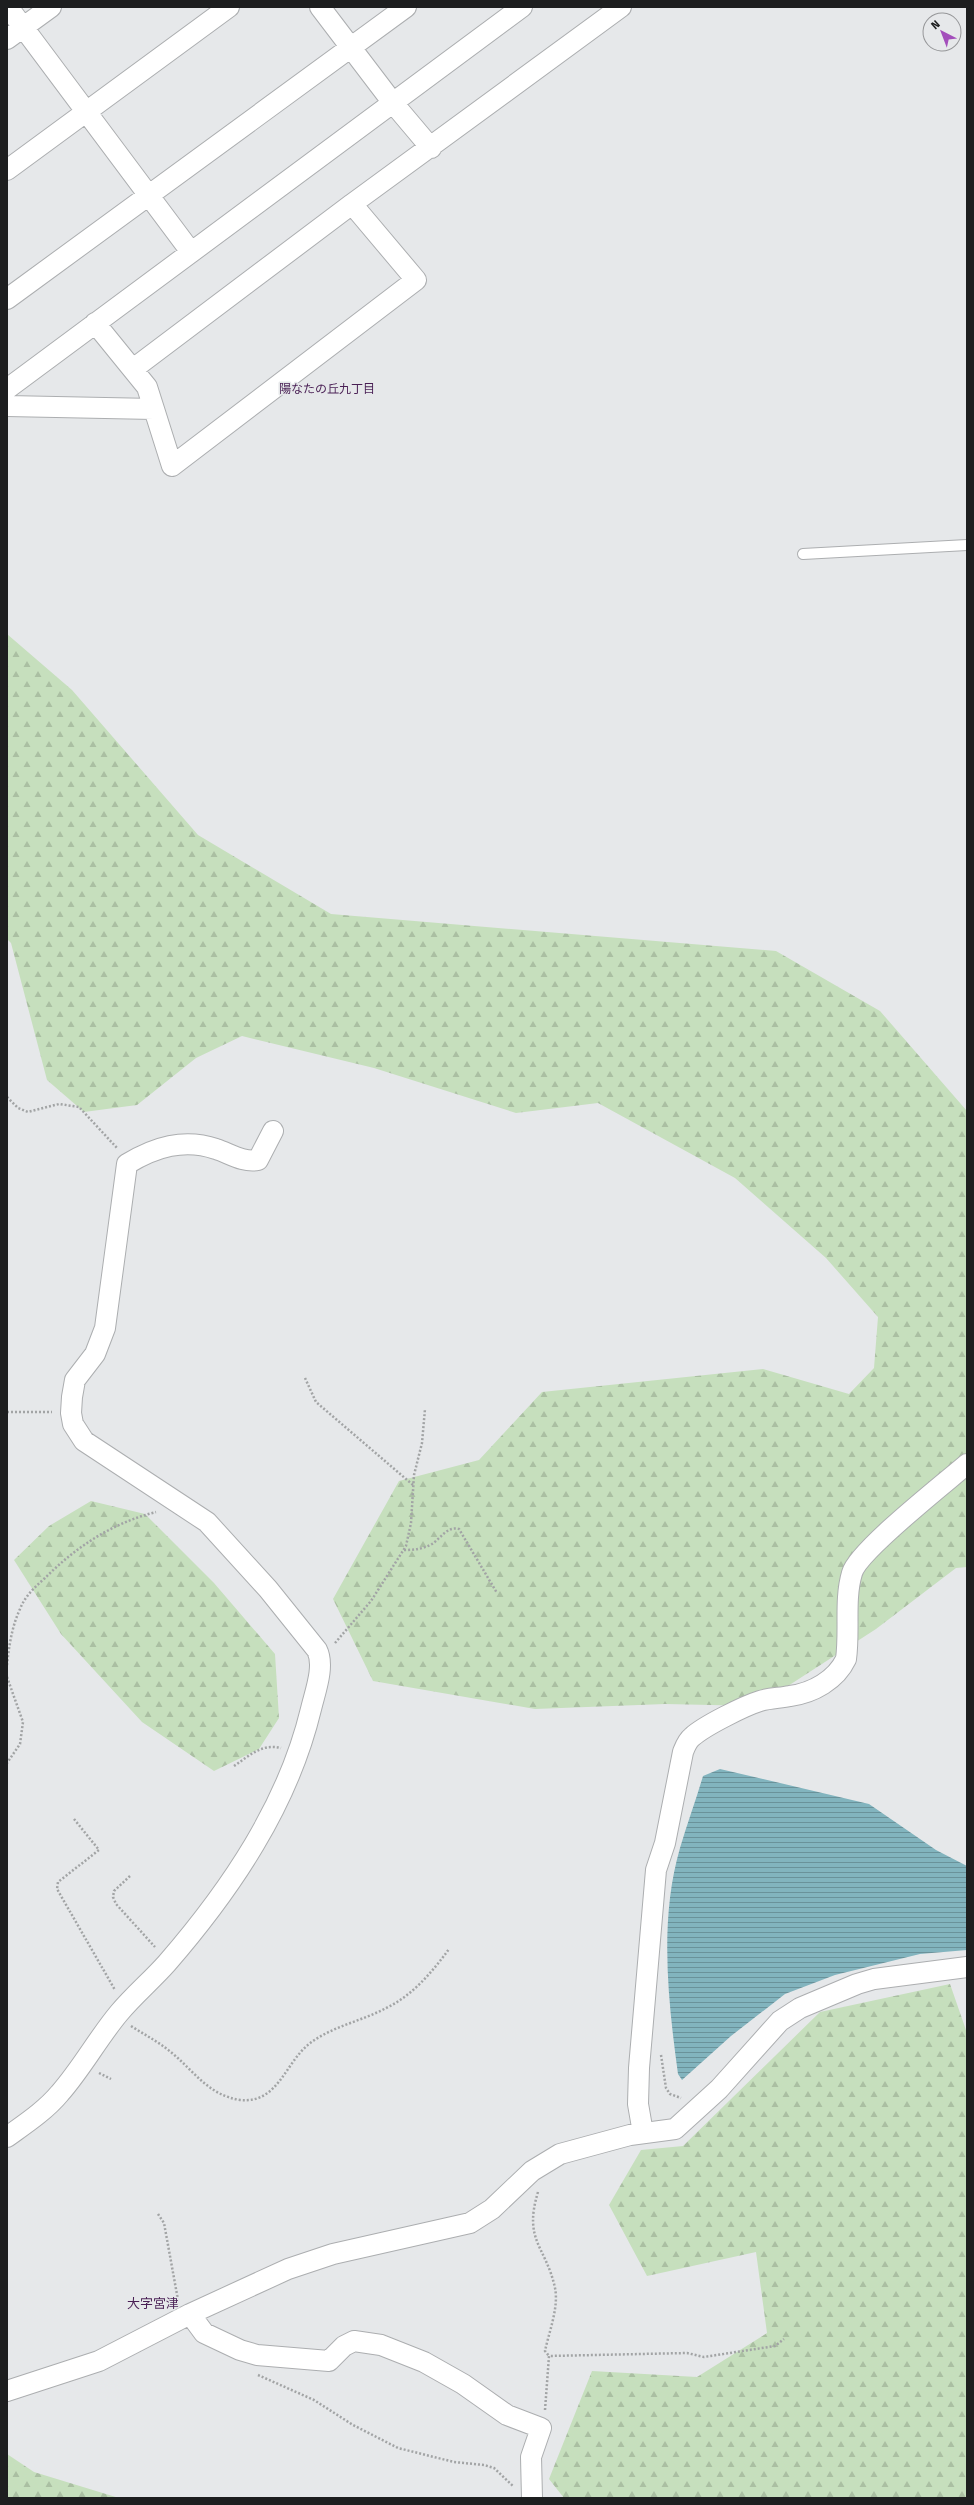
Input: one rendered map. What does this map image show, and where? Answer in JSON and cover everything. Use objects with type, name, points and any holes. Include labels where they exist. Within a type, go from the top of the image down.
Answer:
[{"type":"street","points":[[8,7],[191,252]]},
{"type":"street","points":[[7,39],[51,7]]},
{"type":"street","points":[[7,170],[229,7]]},
{"type":"street","points":[[320,7],[393,103],[431,148]]},
{"type":"street","points":[[7,299],[147,194],[352,48],[406,7]]},
{"type":"street","points":[[7,389],[522,7]]},
{"type":"street","points":[[133,370],[352,204],[431,148],[621,7]]},
{"type":"street","points":[[95,323],[147,387],[172,466],[416,280],[352,204]]},
{"type":"street","points":[[7,406],[154,408]]},
{"type":"street","points":[[7,2137],[34,2118],[60,2094],[121,2010],[166,1964],[233,1880],[278,1803],[297,1758],[308,1724],[320,1656],[268,1589],[207,1522],[84,1442],[73,1424],[71,1413],[75,1380],[95,1354],[105,1328],[128,1164],[144,1154],[178,1143],[216,1149],[234,1157],[258,1160],[273,1131]]},
{"type":"street","points":[[643,2133],[638,2104],[639,2068],[656,1870],[665,1843],[683,1752],[686,1744],[702,1730],[759,1701],[797,1694],[819,1686],[834,1677],[841,1670],[846,1659],[850,1582],[859,1561],[874,1545],[967,1464]]},
{"type":"street","points":[[7,2391],[99,2361],[185,2316],[262,2279],[315,2259],[470,2223],[492,2209],[532,2171],[545,2161],[575,2149],[643,2133],[675,2130],[719,2090],[768,2032],[780,2021],[800,2008],[857,1984],[874,1979],[967,1967]]},
{"type":"street","points":[[185,2316],[204,2333],[257,2355],[329,2361],[333,2359],[344,2346],[354,2341],[381,2345],[424,2362],[463,2384],[507,2415],[541,2428],[531,2457],[524,2493]]},
{"type":"lane","points":[[803,554],[967,545]]},
{"type":"path","points":[[7,1097],[18,1108],[28,1112],[59,1104],[79,1107],[115,1147],[128,1164]]},
{"type":"path","points":[[305,1378],[316,1402],[413,1485]]},
{"type":"path","points":[[320,1656],[367,1606],[404,1550],[412,1523],[413,1485],[422,1443],[425,1409]]},
{"type":"path","points":[[7,1412],[71,1413]]},
{"type":"path","points":[[7,1665],[15,1620],[27,1596],[36,1587],[76,1549],[98,1535],[161,1511]]},
{"type":"path","points":[[404,1550],[419,1550],[432,1544],[450,1529],[459,1529],[497,1593]]},
{"type":"path","points":[[7,1677],[23,1722],[20,1744],[7,1763]]},
{"type":"path","points":[[234,1766],[269,1745],[280,1747],[297,1758]]},
{"type":"path","points":[[74,1819],[99,1850],[58,1882],[57,1889],[94,1957],[128,2025],[159,2042],[195,2077],[212,2089],[240,2100],[250,2100],[271,2092],[298,2054],[319,2037],[389,2007],[406,1995],[437,1966],[449,1949]]},
{"type":"path","points":[[130,1876],[114,1891],[113,1897],[116,1904],[158,1950],[166,1964]]},
{"type":"path","points":[[660,2052],[666,2088],[675,2097],[686,2096]]},
{"type":"path","points":[[539,2190],[531,2222],[534,2234],[555,2288],[556,2298],[545,2351],[549,2356],[546,2402],[541,2428]]},
{"type":"path","points":[[158,2214],[164,2223],[185,2316]]},
{"type":"path","points":[[549,2356],[687,2353],[704,2357],[775,2346],[784,2339]]},
{"type":"path","points":[[256,2374],[314,2400],[353,2425],[398,2448],[454,2462],[484,2465],[494,2468],[524,2493]]},
{"type":"green space","points":[[7,634],[72,690],[198,835],[331,914],[776,951],[880,1011],[967,1111],[967,1567],[956,1568],[876,1629],[757,1706],[665,1704],[535,1709],[373,1681],[333,1599],[399,1481],[479,1460],[542,1392],[763,1369],[849,1394],[874,1368],[878,1317],[826,1258],[735,1178],[598,1103],[516,1113],[374,1068],[242,1036],[196,1058],[137,1105],[84,1112],[47,1080],[11,943],[7,939]]},
{"type":"green space","points":[[91,1501],[145,1514],[214,1583],[275,1654],[279,1718],[259,1749],[214,1771],[142,1722],[61,1634],[14,1560],[49,1526]]},
{"type":"green space","points":[[950,1984],[967,2033],[967,2498],[564,2498],[549,2479],[592,2371],[697,2377],[767,2333],[756,2252],[647,2276],[609,2205],[641,2150],[683,2146],[820,2012]]},
{"type":"green space","points":[[7,2454],[34,2472],[119,2498],[7,2498]]},
{"type":"water","points":[[720,1769],[869,1804],[936,1850],[967,1866],[967,1950],[920,1954],[835,1975],[785,1994],[731,2036],[682,2080],[678,2074],[671,2018],[667,1961],[669,1903],[673,1875],[680,1848],[703,1776]]},
{"type":"district","name":"陽なたの丘九丁目","points":[[327,389]]},
{"type":"district","name":"大字宮津","points":[[153,2303]]}]
